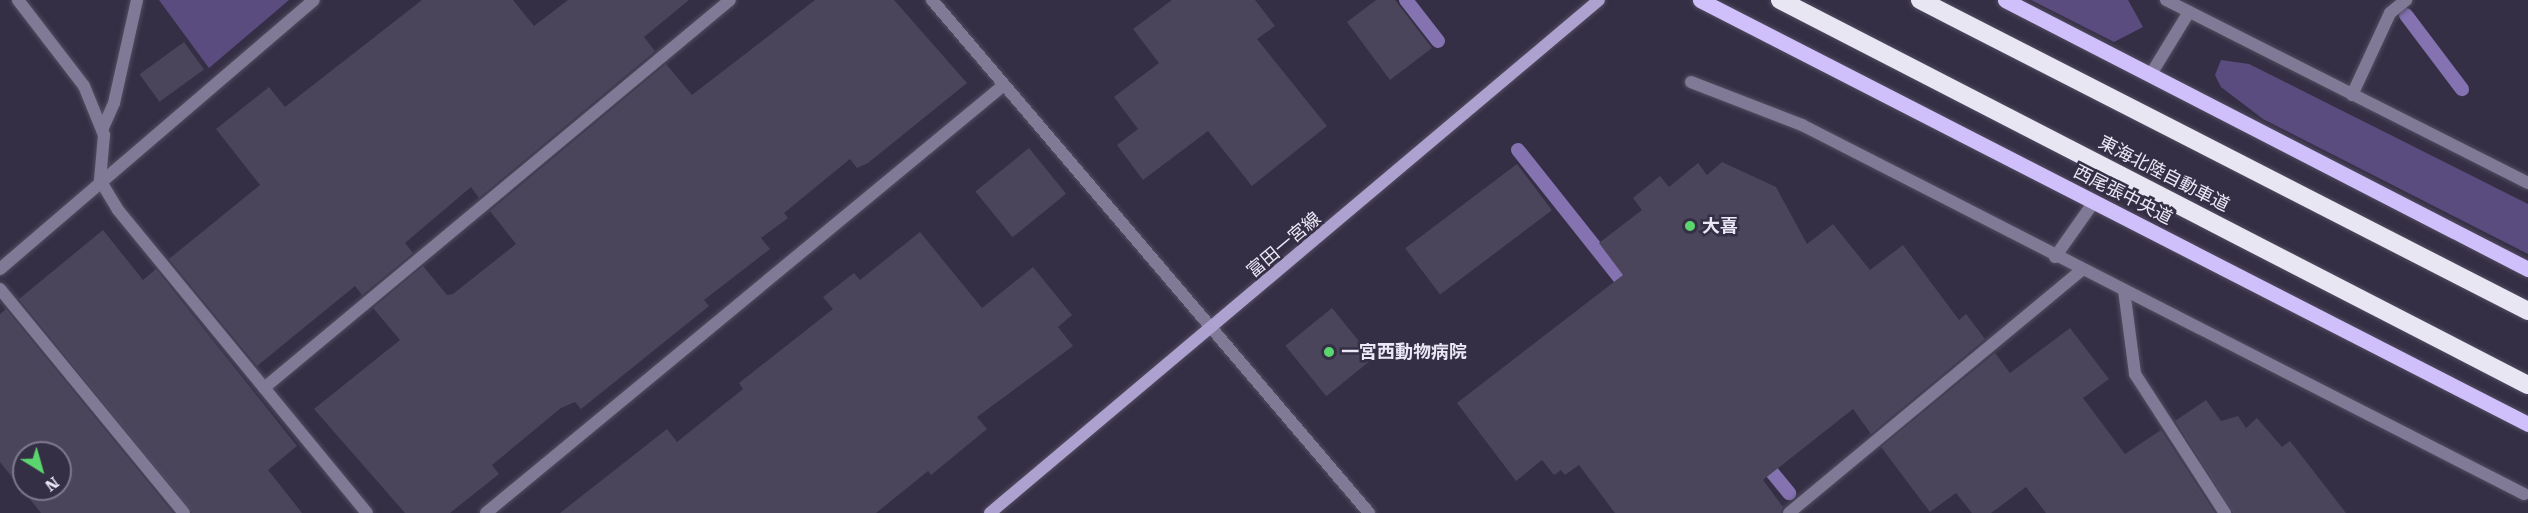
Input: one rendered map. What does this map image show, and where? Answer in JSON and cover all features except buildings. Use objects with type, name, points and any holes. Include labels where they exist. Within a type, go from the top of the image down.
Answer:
[{"type":"highway","name":"東海北陸自動車道","points":[[1780,0],[2528,385]]},
{"type":"highway","points":[[1920,0],[2528,311]]},
{"type":"main road","name":"富田一宮線","points":[[990,513],[1212,330],[1599,0]]},
{"type":"main road","name":"西尾張中央道","points":[[1700,0],[2528,424]]},
{"type":"main road","points":[[2005,0],[2528,269]]},
{"type":"street","points":[[18,0],[84,86],[102,130],[106,158],[99,180],[118,210],[367,513]]},
{"type":"street","points":[[102,130],[114,103],[137,0]]},
{"type":"street","points":[[0,269],[99,180],[314,0]]},
{"type":"street","points":[[264,388],[729,0]]},
{"type":"street","points":[[932,0],[1369,513]]},
{"type":"street","points":[[2166,0],[2528,183]]},
{"type":"street","points":[[2352,95],[2390,13],[2406,0]]},
{"type":"street","points":[[2151,74],[2189,12]]},
{"type":"street","points":[[1691,82],[1802,125],[2055,257],[2524,494]]},
{"type":"street","points":[[486,513],[1004,85]]},
{"type":"street","points":[[2055,257],[2094,202]]},
{"type":"street","points":[[1789,513],[2082,270]]},
{"type":"street","points":[[0,289],[184,513]]},
{"type":"street","points":[[2124,290],[2135,374],[2225,513]]},
{"type":"shaded area","points":[[159,0],[289,0],[209,68]]},
{"type":"shaded area","points":[[2031,0],[2128,0],[2143,27],[2114,42]]},
{"type":"shaded area","points":[[2221,60],[2249,64],[2528,204],[2528,254],[2263,119],[2221,87],[2215,75]]},
{"type":"waterway","points":[[1406,0],[1438,41]]},
{"type":"waterway","points":[[2406,15],[2462,89]]},
{"type":"waterway","points":[[1518,150],[1630,291]]},
{"type":"waterway","points":[[1762,460],[1789,493]]},
{"type":"place","name":"大喜","points":[[1690,226]]},
{"type":"place","name":"一宮西動物病院","points":[[1329,352]]}]
